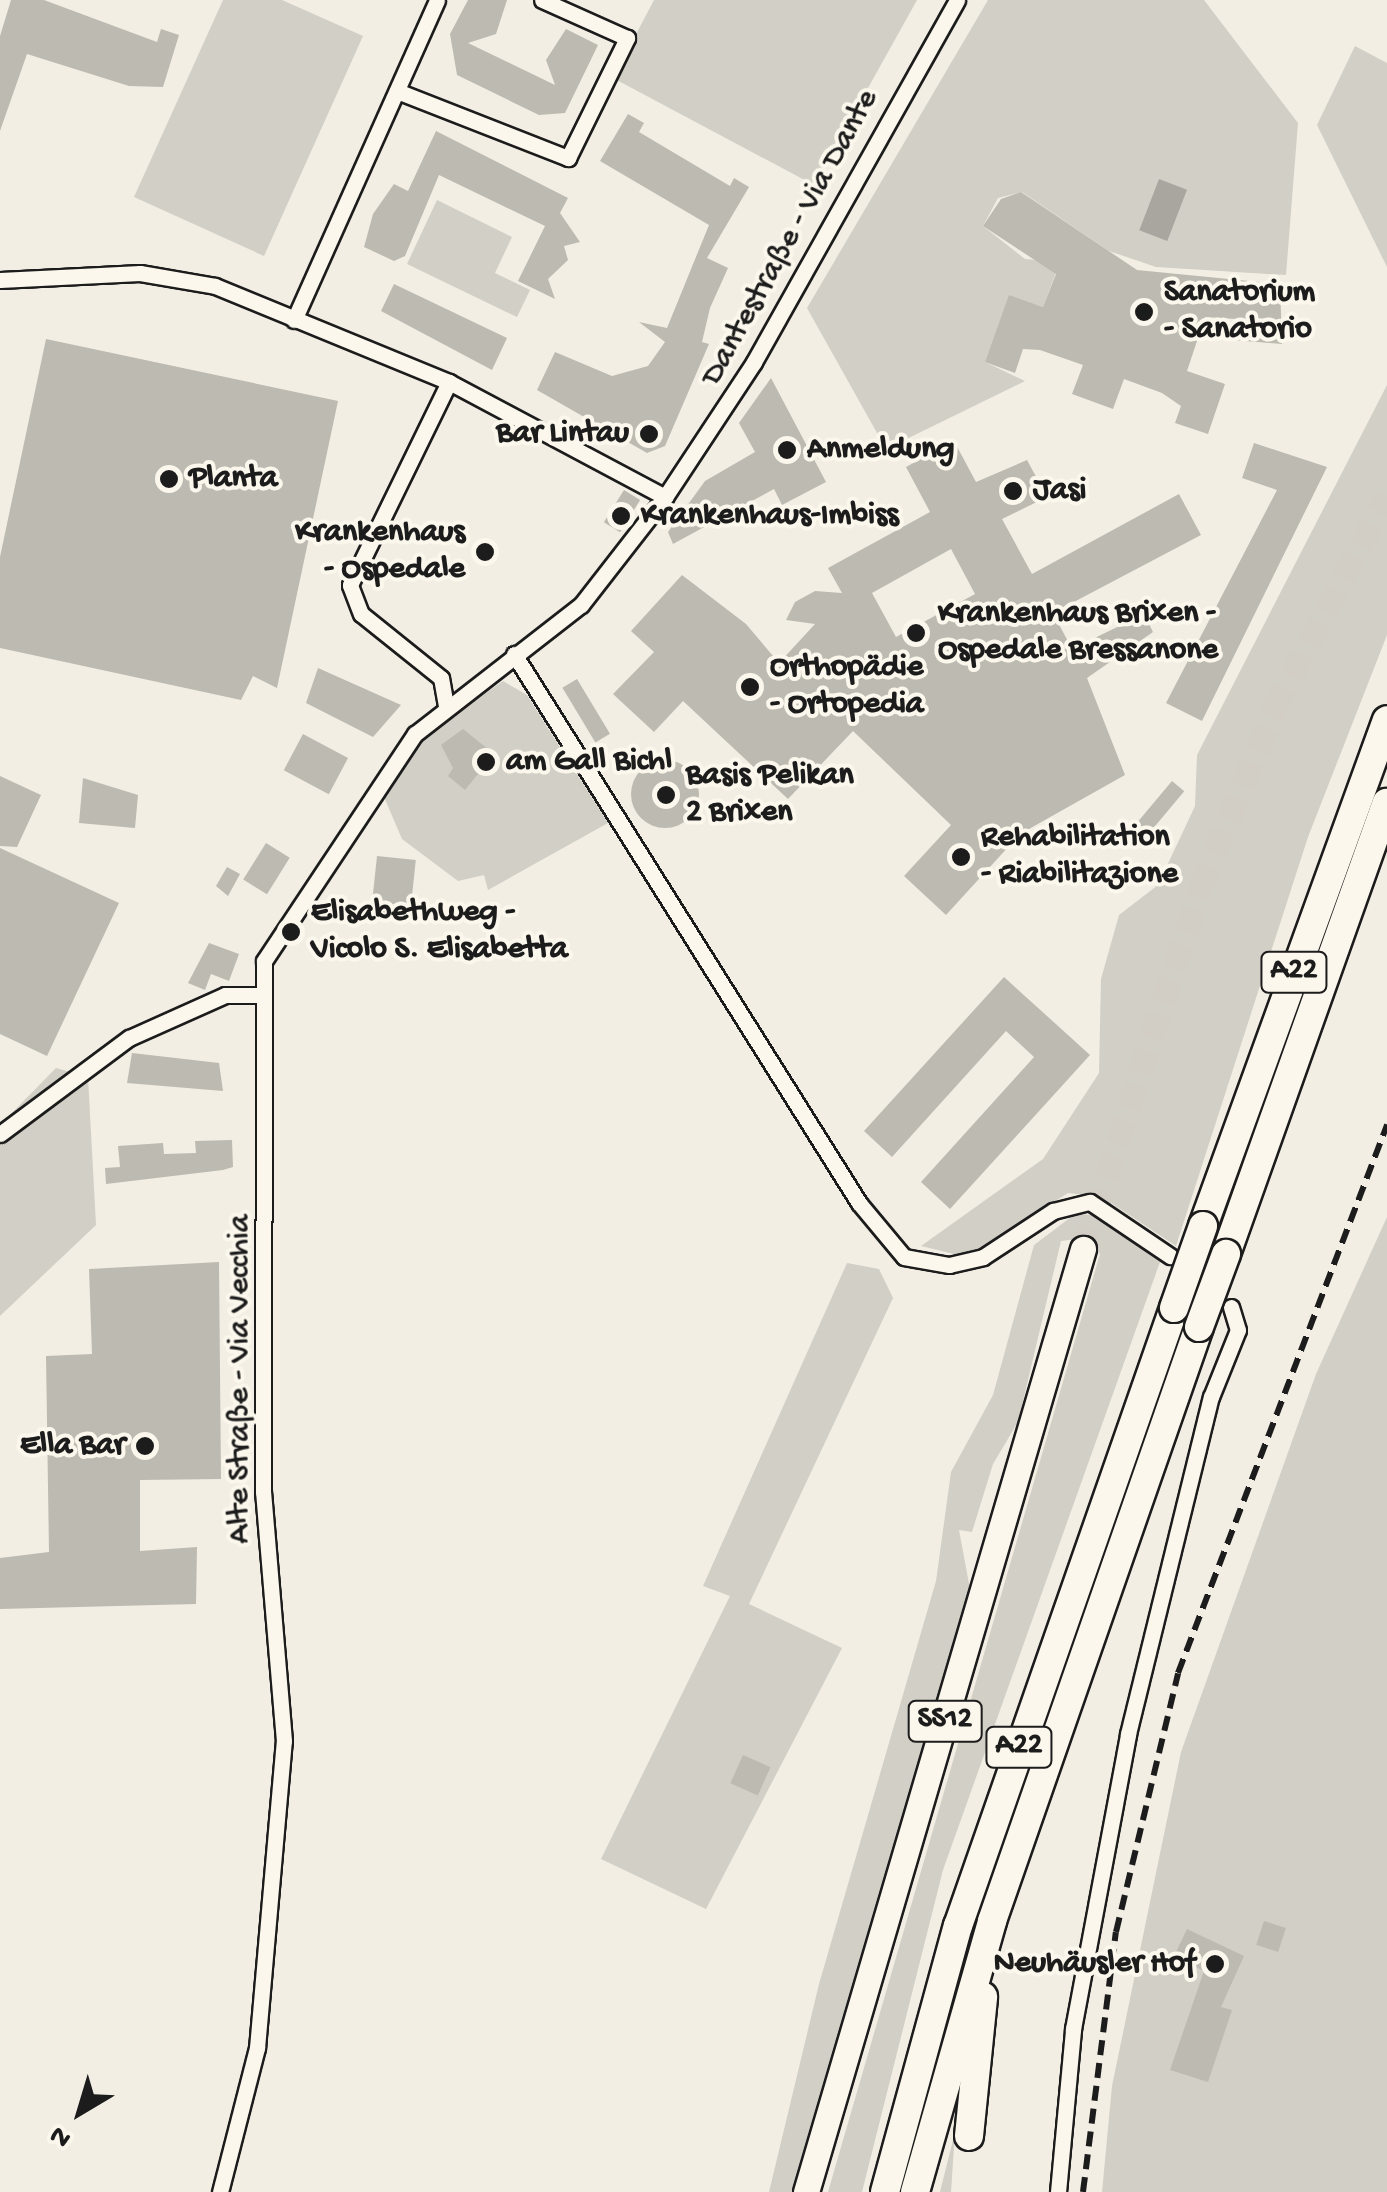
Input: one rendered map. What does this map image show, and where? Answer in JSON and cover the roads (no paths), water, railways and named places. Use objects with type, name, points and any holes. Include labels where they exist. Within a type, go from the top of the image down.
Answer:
[{"type":"highway","name":"A22","points":[[885,2192],[958,1926],[1203,1226],[1387,720]]},
{"type":"highway","name":"A22","points":[[915,2192],[992,1920],[1387,803]]},
{"type":"highway","points":[[970,2136],[992,1920]]},
{"type":"main road","name":"SS12","points":[[806,2192],[1083,1250]]},
{"type":"street","points":[[294,320],[437,0]]},
{"type":"street","points":[[397,91],[568,158],[627,38],[542,0]]},
{"type":"street","name":"Dantestraße - Via Dante","points":[[514,654],[612,575],[665,497],[800,280],[957,0]]},
{"type":"street","points":[[0,280],[140,272],[215,286],[449,382],[665,497]]},
{"type":"street","points":[[446,706],[441,678],[361,614],[350,585],[449,382]]},
{"type":"street","points":[[514,654],[859,1203],[904,1257],[949,1265],[982,1257],[1053,1211],[1090,1202],[1170,1256]]},
{"type":"street","name":"Alte Straße - Via Vecchia","points":[[220,2192],[256,2048],[284,1741],[262,1492],[268,1198],[258,995],[281,926],[381,776],[446,706],[514,654]]},
{"type":"street","points":[[0,1134],[129,1038],[225,995],[258,995]]},
{"type":"street","points":[[1058,2192],[1072,2029],[1128,1734],[1211,1397],[1238,1330],[1231,1308]]},
{"type":"tunnel","points":[[1083,1249],[1200,888],[1274,709],[1387,496]]},
{"type":"railway","points":[[1083,2192],[1116,1932],[1178,1673],[1387,1125]]},
{"type":"place","name":"Sanatorium - Sanatorio","points":[[1144,312]]},
{"type":"place","name":"Bar Lintau","points":[[649,434]]},
{"type":"place","name":"Anmeldung","points":[[787,450]]},
{"type":"place","name":"Planta","points":[[169,479]]},
{"type":"place","name":"Jasi","points":[[1013,491]]},
{"type":"place","name":"Krankenhaus-Imbiss","points":[[621,516]]},
{"type":"place","name":"Krankenhaus - Ospedale","points":[[485,552]]},
{"type":"place","name":"Krankenhaus Brixen - Ospedale Bressanone","points":[[916,633]]},
{"type":"place","name":"Orthopädie - Ortopedia","points":[[750,687]]},
{"type":"place","name":"am Gall Bichl","points":[[486,762]]},
{"type":"place","name":"Basis Pelikan 2 Brixen","points":[[666,795]]},
{"type":"place","name":"Rehabilitation - Riabilitazione","points":[[961,857]]},
{"type":"place","name":"Elisabethweg - Vicolo S. Elisabetta","points":[[291,932]]},
{"type":"place","name":"Ella Bar","points":[[145,1446]]},
{"type":"place","name":"Neuhäusler Hof","points":[[1215,1964]]}]
